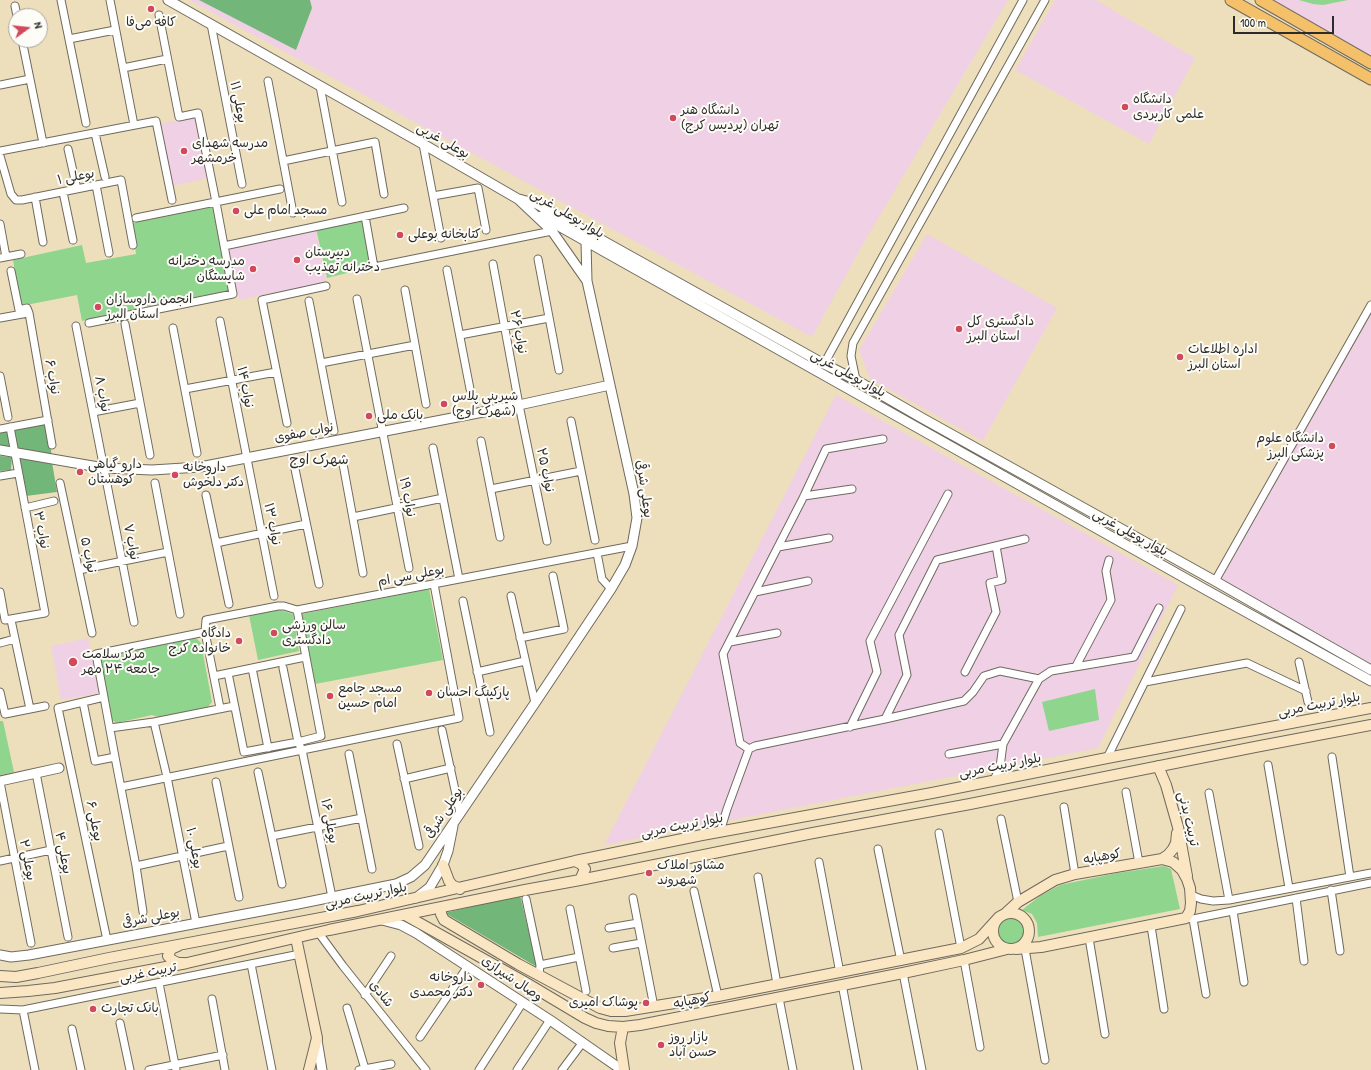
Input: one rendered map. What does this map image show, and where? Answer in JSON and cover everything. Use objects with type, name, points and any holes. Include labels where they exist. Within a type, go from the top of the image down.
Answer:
[{"type":"main road","points":[[1232,0],[1371,80]]},
{"type":"main road","points":[[1261,0],[1371,63]]},
{"type":"main road","name":"بلوار تربیت مربی","points":[[0,976],[16,977],[358,911],[460,889],[575,861],[1371,708]]},
{"type":"main road","name":"بلوار تربیت مربی","points":[[0,993],[28,992],[55,988],[187,963],[318,932],[525,890],[813,833],[970,804],[1255,746],[1371,725]]},
{"type":"main road","points":[[1251,731],[1255,746]]},
{"type":"main road","name":"تربیت بدنی","points":[[1158,766],[1166,785],[1178,827],[1187,879]]},
{"type":"main road","points":[[967,786],[961,791],[960,796],[962,801],[970,804]]},
{"type":"main road","points":[[932,793],[939,797],[941,801],[934,810]]},
{"type":"main road","points":[[1162,859],[1168,855],[1176,843],[1178,827]]},
{"type":"main road","points":[[1162,859],[1173,862],[1182,870],[1187,879],[1191,895],[1190,918]]},
{"type":"main road","name":"کوهپایه","points":[[425,926],[423,921],[424,916],[433,913],[438,915],[527,969],[540,970],[588,1003],[611,1011],[626,1011],[718,996],[961,948],[979,939],[1002,915],[1018,902],[1055,880],[1075,874],[1162,859]]},
{"type":"main road","points":[[575,861],[584,869],[580,880]]},
{"type":"main road","points":[[443,865],[448,881],[460,889]]},
{"type":"main road","points":[[441,907],[441,914],[444,920]]},
{"type":"main road","points":[[1018,913],[1027,920],[1030,932],[1026,942],[1016,949],[998,943],[993,933],[995,922],[1002,915],[1018,913]]},
{"type":"main road","name":"کوهپایه","points":[[405,915],[596,1023],[608,1026],[623,1027],[779,998],[1016,949],[1089,938],[1190,918]]},
{"type":"main road","points":[[296,938],[317,1038],[309,1070]]},
{"type":"main road","points":[[183,944],[171,949],[168,956],[175,962],[187,963]]},
{"type":"main road","points":[[511,975],[516,974],[519,971],[518,964]]},
{"type":"main road","points":[[523,981],[522,973],[527,969]]},
{"type":"main road","points":[[777,984],[779,998]]},
{"type":"main road","points":[[618,1069],[623,1027]]},
{"type":"street","points":[[62,0],[86,123]]},
{"type":"street","points":[[110,0],[134,125]]},
{"type":"street","name":"بوعلی غربی","points":[[168,0],[518,199],[552,231],[587,281],[610,385]]},
{"type":"street","points":[[824,364],[1023,0]]},
{"type":"street","points":[[856,380],[851,356],[853,343],[1045,0]]},
{"type":"street","points":[[89,323],[233,294],[198,113],[179,117],[159,15]]},
{"type":"street","name":"بوعلی ۱۱","points":[[211,24],[242,184]]},
{"type":"street","points":[[69,39],[115,30]]},
{"type":"street","points":[[24,48],[43,143]]},
{"type":"street","points":[[123,68],[168,59]]},
{"type":"street","points":[[0,85],[30,79]]},
{"type":"street","points":[[268,81],[293,213]]},
{"type":"street","points":[[320,86],[331,151],[342,202]]},
{"type":"street","points":[[0,151],[156,121],[172,200]]},
{"type":"street","points":[[95,133],[105,176]]},
{"type":"street","points":[[283,161],[375,142],[384,194]]},
{"type":"street","points":[[423,144],[441,238]]},
{"type":"street","points":[[68,149],[77,189]]},
{"type":"street","name":"بوعلی ۱","points":[[0,156],[11,194],[16,200],[121,180],[133,245]]},
{"type":"street","points":[[96,185],[110,253]]},
{"type":"street","points":[[433,196],[478,188],[486,230]]},
{"type":"street","points":[[136,218],[280,189]]},
{"type":"street","points":[[63,192],[73,240]]},
{"type":"street","points":[[34,197],[43,242]]},
{"type":"street","name":"بلوار بوعلی غربی","points":[[518,199],[534,212],[588,238],[856,380],[1371,670]]},
{"type":"street","points":[[224,246],[404,208]]},
{"type":"street","points":[[364,216],[374,266],[552,231]]},
{"type":"street","points":[[0,224],[3,258],[21,254]]},
{"type":"street","points":[[587,281],[588,238]]},
{"type":"street","name":"بلوار بوعلی غربی","points":[[588,238],[917,428],[1371,681]]},
{"type":"street","points":[[538,259],[559,370]]},
{"type":"street","name":"نواب ۲۶","points":[[493,264],[519,405]]},
{"type":"street","points":[[447,270],[470,389]]},
{"type":"street","points":[[0,318],[29,313],[27,308],[19,310],[11,271]]},
{"type":"street","points":[[287,424],[262,300],[326,286]]},
{"type":"street","points":[[405,290],[426,404]]},
{"type":"street","name":"نواب ۱۹","points":[[357,299],[409,568]]},
{"type":"street","points":[[309,300],[334,431]]},
{"type":"street","points":[[1215,581],[1371,305]]},
{"type":"street","name":"نواب ۶","points":[[29,313],[52,445]]},
{"type":"street","points":[[460,335],[549,318]]},
{"type":"street","name":"نواب ۱۴","points":[[220,321],[246,458]]},
{"type":"street","points":[[125,324],[150,455]]},
{"type":"street","name":"نواب ۸","points":[[76,326],[104,468]]},
{"type":"street","points":[[173,328],[197,453]]},
{"type":"street","points":[[321,363],[415,345]]},
{"type":"street","points":[[184,389],[276,372]]},
{"type":"street","points":[[0,376],[8,416]]},
{"type":"street","name":"نواب صفوی","points":[[0,450],[104,468],[152,470],[200,467],[519,405],[610,385]]},
{"type":"street","name":"بوعلی شرقی","points":[[0,955],[11,957],[29,955],[396,884],[411,877],[425,865],[611,589],[625,565],[632,546],[637,518],[634,494],[610,385]]},
{"type":"street","points":[[93,412],[140,403]]},
{"type":"street","name":"نواب ۲۵","points":[[519,405],[547,541]]},
{"type":"street","points":[[917,428],[922,418]]},
{"type":"street","points":[[0,429],[48,420]]},
{"type":"street","points":[[571,421],[595,540]]},
{"type":"street","name":"نواب ۳","points":[[8,620],[45,613],[10,428]]},
{"type":"street","points":[[749,749],[740,742],[723,654],[804,496],[826,449],[882,439]]},
{"type":"street","points":[[481,441],[500,537]]},
{"type":"street","points":[[433,448],[459,579]]},
{"type":"street","name":"نواب ۱۳","points":[[246,458],[274,596]]},
{"type":"street","points":[[342,464],[363,573]]},
{"type":"street","name":"نواب ۷","points":[[104,468],[134,622]]},
{"type":"street","points":[[295,469],[319,584]]},
{"type":"street","points":[[490,489],[581,471]]},
{"type":"street","points":[[0,476],[18,473]]},
{"type":"street","name":"نواب ۵","points":[[60,483],[92,633]]},
{"type":"street","points":[[155,483],[180,614]]},
{"type":"street","points":[[1039,496],[1044,486]]},
{"type":"street","points":[[804,496],[852,488]]},
{"type":"street","points":[[850,727],[877,672],[870,640],[948,494]]},
{"type":"street","points":[[206,495],[228,604]]},
{"type":"street","points":[[353,517],[443,498]]},
{"type":"street","points":[[25,508],[54,501]]},
{"type":"street","points":[[216,543],[306,524]]},
{"type":"street","points":[[778,547],[829,538]]},
{"type":"street","points":[[885,719],[907,675],[899,635],[937,560],[1025,539]]},
{"type":"street","name":"بوعلی سی ام","points":[[205,632],[206,620],[278,606],[284,606],[297,610],[632,546]]},
{"type":"street","points":[[965,672],[996,612],[990,583],[1002,580],[996,546]]},
{"type":"street","points":[[79,570],[168,552]]},
{"type":"street","points":[[597,553],[602,579],[611,589]]},
{"type":"street","points":[[1076,666],[1111,600],[1106,571],[1109,560]]},
{"type":"street","points":[[520,638],[564,629],[553,576]]},
{"type":"street","points":[[755,592],[808,581]]},
{"type":"street","points":[[121,787],[459,718],[434,584]]},
{"type":"street","points":[[0,592],[15,639],[30,709]]},
{"type":"street","points":[[511,596],[535,703]]},
{"type":"street","points":[[463,601],[490,732]]},
{"type":"street","points":[[994,780],[1000,767],[1003,744],[1039,679],[1051,671],[1134,657],[1159,608]]},
{"type":"street","points":[[1107,758],[1181,609]]},
{"type":"street","points":[[228,673],[244,752],[321,736],[297,610]]},
{"type":"street","points":[[143,912],[136,866],[96,654],[205,632],[220,708]]},
{"type":"street","points":[[730,642],[777,633]]},
{"type":"street","points":[[0,643],[15,639]]},
{"type":"street","points":[[214,676],[305,657]]},
{"type":"street","points":[[477,672],[525,661]]},
{"type":"street","points":[[1299,662],[1308,702]]},
{"type":"street","points":[[1145,682],[1247,663],[1306,690]]},
{"type":"street","points":[[252,668],[268,748]]},
{"type":"street","name":"بوعلی ۱۶","points":[[283,668],[298,742],[302,750],[332,897]]},
{"type":"street","points":[[720,832],[749,749],[756,746],[850,727],[964,701],[973,692],[984,676],[1000,671],[1039,679]]},
{"type":"street","points":[[0,692],[5,714],[45,706]]},
{"type":"street","points":[[104,697],[83,702],[95,761],[115,757]]},
{"type":"street","name":"بوعلی ۶","points":[[83,702],[58,708],[107,940]]},
{"type":"street","points":[[110,728],[154,722],[234,706]]},
{"type":"street","name":"بوعلی ۱۰","points":[[154,722],[167,777],[196,923]]},
{"type":"street","points":[[442,730],[460,813]]},
{"type":"street","points":[[397,744],[419,846]]},
{"type":"street","points":[[949,754],[1003,744]]},
{"type":"street","points":[[349,754],[372,869]]},
{"type":"street","points":[[1332,757],[1350,877]]},
{"type":"street","points":[[1268,765],[1289,888]]},
{"type":"street","points":[[0,781],[59,768]]},
{"type":"street","points":[[404,779],[451,768]]},
{"type":"street","points":[[258,772],[282,884]]},
{"type":"street","name":"بوعلی ۴","points":[[36,773],[68,937]]},
{"type":"street","name":"بوعلی ۲","points":[[0,781],[32,943]]},
{"type":"street","points":[[216,782],[239,897]]},
{"type":"street","points":[[1126,792],[1139,863]]},
{"type":"street","points":[[1209,793],[1229,900]]},
{"type":"street","points":[[1064,807],[1075,874]]},
{"type":"street","points":[[272,836],[362,818]]},
{"type":"street","points":[[1002,819],[1018,902]]},
{"type":"street","points":[[415,899],[430,887],[443,865],[448,852],[454,824]]},
{"type":"street","points":[[939,833],[961,948]]},
{"type":"street","points":[[136,866],[228,846]]},
{"type":"street","points":[[878,849],[901,961]]},
{"type":"street","points":[[0,861],[51,850]]},
{"type":"street","points":[[819,862],[840,973]]},
{"type":"street","points":[[1191,895],[1212,901],[1229,900],[1371,873]]},
{"type":"street","points":[[758,877],[777,984]]},
{"type":"street","name":"کوهپایه","points":[[1190,918],[1371,883]]},
{"type":"street","points":[[1331,890],[1340,952]]},
{"type":"street","points":[[694,891],[718,996]]},
{"type":"street","points":[[633,898],[654,1007]]},
{"type":"street","points":[[1296,898],[1304,961]]},
{"type":"street","points":[[526,899],[540,970],[579,957]]},
{"type":"street","points":[[570,909],[586,991]]},
{"type":"street","points":[[1232,911],[1244,982]]},
{"type":"street","points":[[1190,918],[1206,994]]},
{"type":"street","name":"وصال شیرازی","points":[[382,920],[401,925],[416,933],[583,1042],[618,1069]]},
{"type":"street","points":[[609,928],[638,923]]},
{"type":"street","points":[[1150,926],[1164,1008]]},
{"type":"street","name":"شادی","points":[[318,932],[343,966],[426,1070]]},
{"type":"street","points":[[1089,938],[1105,1034]]},
{"type":"street","points":[[613,948],[642,943]]},
{"type":"street","points":[[1016,949],[1045,1060]]},
{"type":"street","name":"تربیت غربی","points":[[0,1009],[23,1010],[300,954]]},
{"type":"street","points":[[366,995],[391,956]]},
{"type":"street","points":[[964,960],[980,1047]]},
{"type":"street","points":[[251,964],[272,1070]]},
{"type":"street","points":[[420,1037],[468,966]]},
{"type":"street","points":[[903,973],[922,1070]]},
{"type":"street","points":[[159,983],[176,1067]]},
{"type":"street","points":[[842,984],[858,1070]]},
{"type":"street","points":[[212,998],[226,1070]]},
{"type":"street","points":[[779,998],[793,1070]]},
{"type":"street","points":[[479,1070],[523,1002]]},
{"type":"street","points":[[347,1008],[362,1069],[380,1068],[391,1064]]},
{"type":"street","points":[[23,1010],[35,1070]]},
{"type":"street","points":[[516,1070],[550,1020]]},
{"type":"street","points":[[120,1023],[130,1070]]},
{"type":"street","points":[[72,1029],[81,1070]]},
{"type":"street","points":[[317,1038],[322,1070]]},
{"type":"street","points":[[562,1070],[583,1042]]},
{"type":"street","points":[[149,1070],[176,1067],[223,1055]]},
{"type":"shaded area","name":"دانشگاه هنر تهران (پردیس کرج)","points":[[189,0],[1008,0],[867,237],[812,337]]},
{"type":"shaded area","name":"دانشگاه علمی کاربردی","points":[[1055,0],[1096,0],[1195,58],[1149,144],[1015,70]]},
{"type":"shaded area","points":[[1255,0],[1371,0],[1371,66]]},
{"type":"shaded area","name":"مدرسه شهدای خرمشهر","points":[[196,116],[208,178],[172,186],[160,124]]},
{"type":"shaded area","points":[[316,228],[326,282],[239,300],[228,246]]},
{"type":"shaded area","name":"دادگستری کل استان البرز","points":[[927,234],[1057,308],[983,441],[870,379],[859,350]]},
{"type":"shaded area","name":"دانشگاه علوم پزشکی البرز","points":[[1371,315],[1371,667],[1216,577]]},
{"type":"shaded area","points":[[836,395],[1178,585],[1098,748],[604,845]]},
{"type":"shaded area","points":[[88,638],[99,693],[61,700],[51,646]]},
{"type":"green space","points":[[199,0],[310,0],[312,8],[296,50]]},
{"type":"green space","points":[[1299,0],[1348,0],[1323,5]]},
{"type":"green space","points":[[213,207],[229,291],[152,305],[82,321],[77,295],[21,306],[13,260],[82,245],[86,263],[136,254],[132,223]]},
{"type":"green space","points":[[362,219],[371,267],[327,278],[316,228]]},
{"type":"green space","points":[[46,423],[52,456],[17,449],[13,430]]},
{"type":"green space","points":[[8,431],[11,448],[0,446],[0,432]]},
{"type":"green space","points":[[0,456],[12,457],[11,470],[0,471]]},
{"type":"green space","points":[[18,456],[52,462],[57,492],[26,496]]},
{"type":"green space","points":[[429,589],[443,660],[315,684],[302,614]]},
{"type":"green space","name":"سالن ورزشی دادگستری","points":[[280,610],[293,614],[299,651],[258,660],[249,615]]},
{"type":"green space","points":[[196,638],[201,643],[212,702],[207,708],[162,718],[152,715],[116,723],[112,720],[100,662],[104,656]]},
{"type":"green space","points":[[1095,689],[1099,720],[1049,731],[1042,702]]},
{"type":"green space","points":[[0,721],[3,721],[14,772],[0,775]]},
{"type":"green space","points":[[1164,866],[1171,869],[1180,909],[1038,937],[1037,923],[1032,914],[1022,910],[1040,896],[1060,885],[1117,873]]},
{"type":"green space","points":[[520,895],[537,967],[445,913]]},
{"type":"green space","points":[[1012,917],[1022,921],[1026,931],[1022,941],[1012,945],[1002,941],[998,931],[1002,921]]},
{"type":"place","name":"کافه می‌فا","points":[[151,9]]},
{"type":"place","name":"دانشگاه علمی کاربردی","points":[[1125,107]]},
{"type":"place","name":"دانشگاه هنر تهران (پردیس کرج)","points":[[673,118]]},
{"type":"place","name":"مدرسه شهدای خرمشهر","points":[[184,151]]},
{"type":"place","name":"مسجد امام علی","points":[[236,211]]},
{"type":"place","name":"کتابخانه بوعلی","points":[[400,235]]},
{"type":"place","name":"دبیرستان دخترانه تهذیب","points":[[297,260]]},
{"type":"place","name":"مدرسه دخترانه شایستگان","points":[[253,269]]},
{"type":"place","name":"انجمن داروسازان استان البرز","points":[[98,307]]},
{"type":"place","name":"دادگستری کل استان البرز","points":[[959,329]]},
{"type":"place","name":"اداره اطلاعات استان البرز","points":[[1180,357]]},
{"type":"place","name":"شیرینی پلاس (شهرک اوج)","points":[[444,404]]},
{"type":"place","name":"بانک ملی","points":[[369,416]]},
{"type":"place","name":"دانشگاه علوم پزشکی البرز","points":[[1332,446]]},
{"type":"place","name":"دارو گیاهی کوهستان","points":[[80,472]]},
{"type":"place","name":"داروخانه دکتر دلخوش","points":[[175,475]]},
{"type":"place","name":"سالن ورزشی دادگستری","points":[[274,633]]},
{"type":"place","name":"دادگاه خانواده کرج","points":[[239,641]]},
{"type":"place","name":"مرکز سلامت جامعه ۲۴ مهر","points":[[73,662]]},
{"type":"place","name":"پارکینگ احسان","points":[[429,693]]},
{"type":"place","name":"مسجد جامع امام حسین","points":[[330,696]]},
{"type":"place","name":"مشاور املاک شهروند","points":[[649,873]]},
{"type":"place","name":"داروخانه دکتر محمدی","points":[[481,985]]},
{"type":"place","name":"پوشاک امیری","points":[[646,1003]]},
{"type":"place","name":"بانک تجارت","points":[[93,1009]]},
{"type":"place","name":"بازار روز حسن آباد","points":[[661,1045]]},
{"type":"district","name":"شهرک اوج","points":[[319,460]]}]
